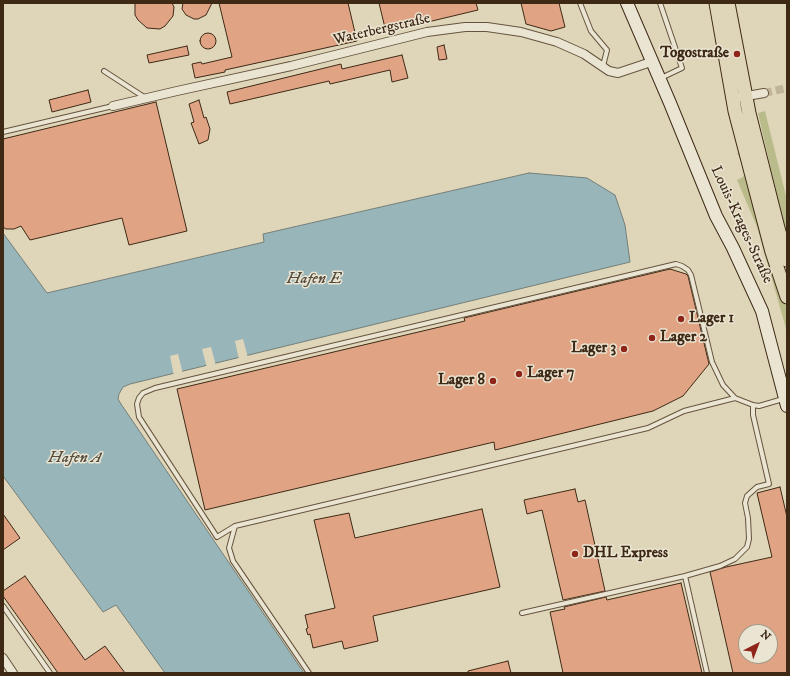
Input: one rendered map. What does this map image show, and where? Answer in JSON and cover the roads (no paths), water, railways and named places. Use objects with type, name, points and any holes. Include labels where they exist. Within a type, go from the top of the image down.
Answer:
[{"type":"main road","points":[[716,3],[732,98],[772,252],[787,297]]},
{"type":"main road","points":[[728,3],[745,96],[787,260]]},
{"type":"street","name":"Louis-Krages-Straße","points":[[626,3],[716,216],[745,273],[762,311],[786,402]]},
{"type":"street","name":"Waterbergstraße","points":[[113,106],[291,66],[427,32],[465,27],[487,27],[521,32],[557,42],[584,54],[609,71],[618,74],[651,62]]},
{"type":"street","points":[[732,98],[764,93]]},
{"type":"street","points":[[3,658],[14,673]]},
{"type":"lane","points":[[580,3],[591,31],[607,50],[602,66]]},
{"type":"lane","points":[[659,79],[682,68],[660,3]]},
{"type":"lane","points":[[104,72],[146,99]]},
{"type":"lane","points":[[3,132],[113,106]]},
{"type":"lane","points":[[735,398],[684,411],[648,428],[235,526],[217,537],[139,417],[137,404],[143,393],[155,388],[676,264],[688,270],[692,275],[712,362],[723,385],[735,398],[753,405],[760,406],[786,402]]},
{"type":"lane","points":[[522,613],[685,576],[720,566],[735,559],[747,547],[749,539],[748,518],[745,502],[747,496],[757,487],[769,484],[753,415],[753,405]]},
{"type":"lane","points":[[235,526],[229,548],[233,561],[309,673]]},
{"type":"lane","points":[[685,576],[707,673]]},
{"type":"lane","points":[[3,606],[50,673]]},
{"type":"water","points":[[529,173],[587,178],[615,195],[625,225],[630,262],[130,384],[123,387],[118,399],[121,404],[304,673],[165,673],[116,605],[103,612],[3,476],[3,233],[47,293],[264,242],[263,234]]},
{"type":"tunnel","points":[[764,93],[787,88]]},
{"type":"place","name":"Togostraße","points":[[737,54]]},
{"type":"place","name":"Lager 1","points":[[681,319]]},
{"type":"place","name":"Lager 2","points":[[652,338]]},
{"type":"place","name":"Lager 3","points":[[624,349]]},
{"type":"place","name":"Lager 7","points":[[519,374]]},
{"type":"place","name":"Lager 8","points":[[493,381]]},
{"type":"place","name":"DHL Express","points":[[575,554]]},
{"type":"water label","name":"Hafen E","points":[[314,280]]},
{"type":"water label","name":"Hafen A","points":[[75,459]]}]
